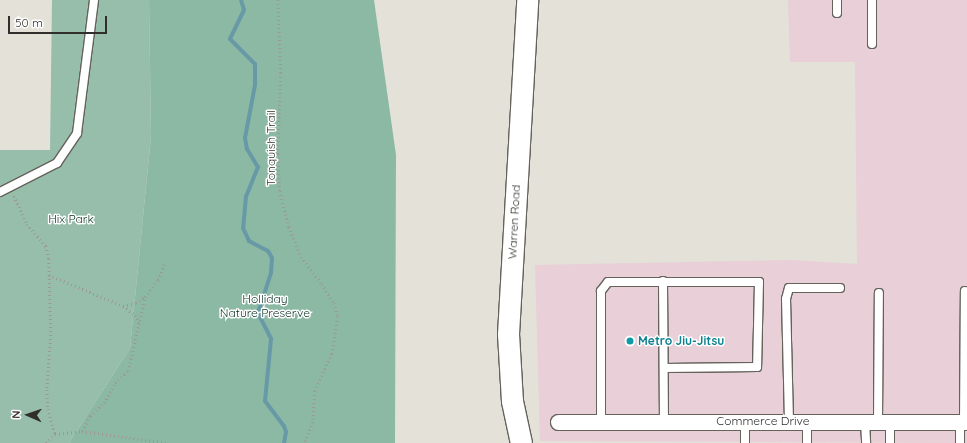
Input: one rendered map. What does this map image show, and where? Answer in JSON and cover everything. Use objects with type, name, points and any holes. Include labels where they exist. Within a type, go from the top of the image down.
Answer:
[{"type":"main road","name":"Warren Road","points":[[521,443],[512,401],[508,334],[527,0]]},
{"type":"street","name":"Commerce Drive","points":[[558,422],[964,422]]},
{"type":"lane","points":[[0,192],[11,185],[57,163],[77,133],[94,0]]},
{"type":"lane","points":[[837,0],[837,13]]},
{"type":"lane","points":[[872,0],[872,44]]},
{"type":"lane","points":[[0,184],[11,185]]},
{"type":"lane","points":[[663,281],[664,422]]},
{"type":"lane","points":[[601,422],[601,291],[608,282],[759,282],[757,367],[664,368]]},
{"type":"lane","points":[[789,421],[786,299],[789,288],[840,288]]},
{"type":"lane","points":[[960,443],[964,422],[965,291]]},
{"type":"lane","points":[[866,443],[878,421],[879,293]]},
{"type":"lane","points":[[807,421],[807,443]]},
{"type":"lane","points":[[878,421],[890,443]]},
{"type":"lane","points":[[745,422],[745,443]]},
{"type":"path","name":"Tonquish Trail","points":[[278,0],[281,73],[278,154],[280,191],[300,257],[326,290],[338,317],[332,354],[315,391],[313,422],[305,443]]},
{"type":"path","points":[[11,185],[27,224],[46,246],[49,275],[51,335],[47,390],[48,408],[55,434]]},
{"type":"path","points":[[123,306],[136,303],[145,297],[158,280],[165,262]]},
{"type":"path","points":[[49,275],[123,306],[135,315],[140,325]]},
{"type":"path","points":[[82,431],[90,416],[104,403],[115,383],[128,371],[140,325],[145,297]]},
{"type":"path","points":[[46,443],[55,434],[82,431],[167,443]]},
{"type":"shaded area","points":[[788,0],[967,0],[967,443],[540,441],[535,265],[791,260],[857,264],[855,62],[790,62]]},
{"type":"green space","name":"Hix Park","points":[[52,0],[149,0],[151,136],[130,348],[69,443],[0,443],[0,150],[50,150]]},
{"type":"green space","name":"Holliday Nature Preserve","points":[[149,0],[374,0],[396,155],[395,443],[69,443],[130,348],[151,136]]},
{"type":"waterway","points":[[241,0],[244,10],[230,39],[255,64],[255,85],[245,138],[247,149],[258,167],[246,196],[243,228],[249,241],[268,251],[272,258],[271,273],[258,313],[271,339],[265,401],[284,426],[286,432],[284,443]]},
{"type":"place","name":"Metro Jiu-Jitsu","points":[[630,341]]}]
